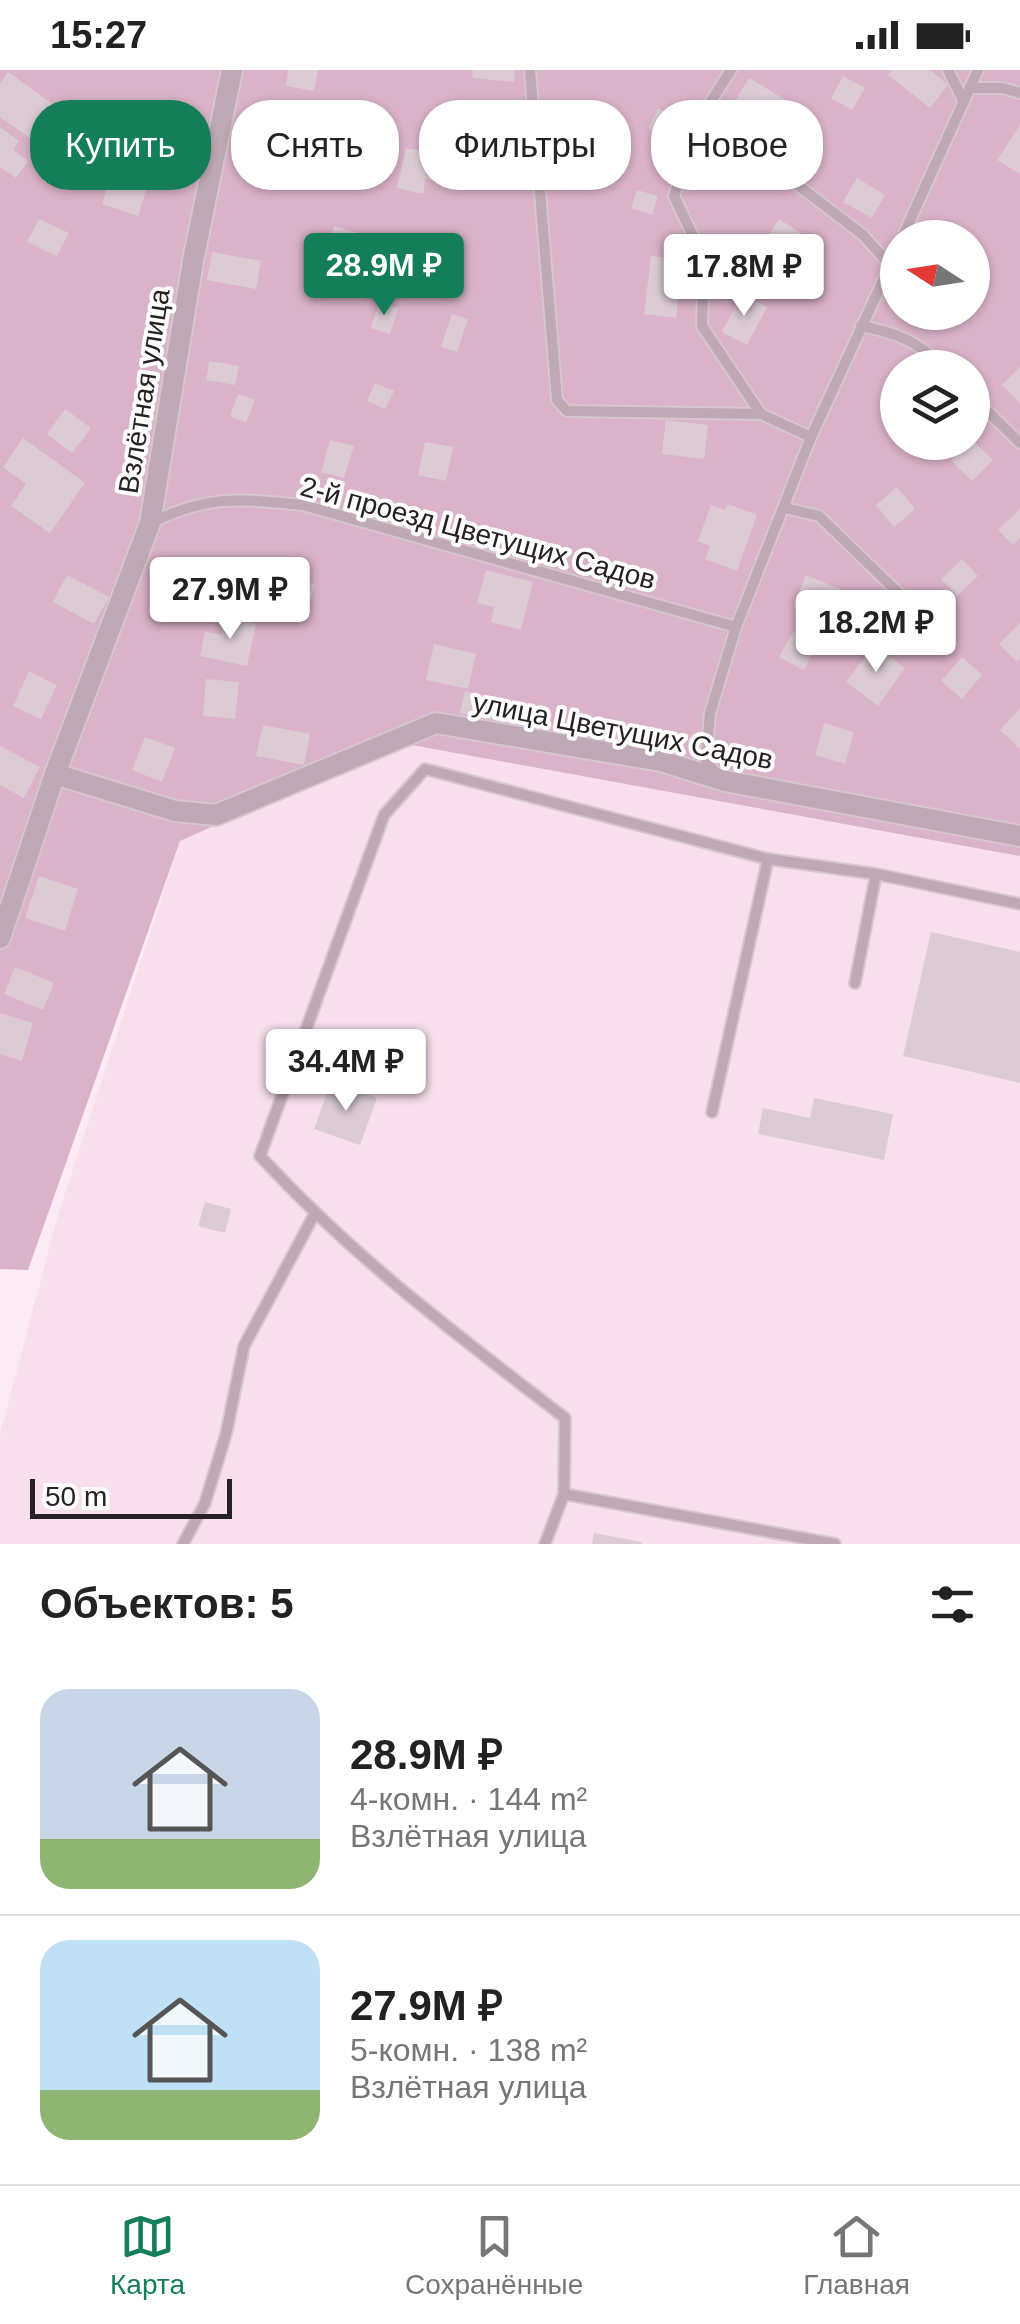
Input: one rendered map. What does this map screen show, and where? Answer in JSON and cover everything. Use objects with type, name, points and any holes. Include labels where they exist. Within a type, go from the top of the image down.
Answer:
[{"type":"street","name":"Взлётная улица","points":[[0,938],[55,774],[150,523],[193,261],[232,70]]},
{"type":"street","name":"улица Цветущих Садов","points":[[55,774],[175,810],[216,815],[436,723],[661,761],[725,781],[1020,836]]},
{"type":"lane","points":[[530,70],[558,400],[567,411],[761,414],[811,437]]},
{"type":"lane","points":[[731,70],[699,120],[674,196],[704,260],[702,326],[761,414]]},
{"type":"lane","points":[[948,70],[964,102]]},
{"type":"lane","points":[[910,220],[978,70]]},
{"type":"lane","points":[[972,88],[1020,92]]},
{"type":"lane","points":[[804,190],[863,235],[880,254]]},
{"type":"lane","points":[[725,781],[706,762],[705,743],[736,627],[811,437],[880,286]]},
{"type":"lane","points":[[861,326],[895,332],[926,350]]},
{"type":"lane","points":[[990,414],[1020,443]]},
{"type":"lane","name":"2-й проезд Цветущих Садов","points":[[150,523],[181,508],[230,498],[304,505],[736,627]]},
{"type":"lane","points":[[785,508],[820,516],[947,640]]},
{"type":"lane","points":[[545,1544],[564,1494],[565,1418],[418,1305],[314,1215],[260,1156],[384,814],[425,769],[768,858],[876,874],[1020,904]]},
{"type":"lane","points":[[712,1112],[768,858]]},
{"type":"lane","points":[[855,982],[876,874]]},
{"type":"lane","points":[[183,1544],[205,1503],[226,1434],[244,1346],[314,1215]]},
{"type":"lane","points":[[564,1494],[835,1544]]},
{"type":"shaded area","points":[[0,70],[1020,70],[1020,856],[401,743],[180,841],[28,1270],[0,1269]]},
{"type":"shaded area","points":[[401,743],[1020,856],[1020,1544],[0,1544],[0,1434],[58,1215],[180,841]]},
{"type":"building","points":[[288,70],[318,70],[314,91],[286,86]]},
{"type":"building","points":[[473,70],[515,70],[514,82],[472,78]]},
{"type":"building","points":[[892,70],[930,70],[948,85],[930,108],[888,75]]},
{"type":"building","points":[[8,72],[47,100],[30,100],[30,138],[0,117],[0,84]]},
{"type":"building","points":[[843,76],[865,88],[852,110],[831,98]]},
{"type":"building","points":[[749,78],[786,100],[736,100]]},
{"type":"building","points":[[1020,125],[1020,174],[997,160]]},
{"type":"building","points":[[0,127],[19,141],[13,150],[28,161],[16,178],[0,167]]},
{"type":"building","points":[[406,148],[419,150],[419,190],[424,190],[423,194],[399,188]]},
{"type":"building","points":[[857,178],[885,195],[872,218],[843,202]]},
{"type":"building","points":[[107,190],[146,190],[138,216],[102,204]]},
{"type":"building","points":[[637,190],[658,196],[652,215],[631,208]]},
{"type":"building","points":[[39,219],[69,233],[57,256],[27,242]]},
{"type":"building","points":[[779,219],[813,241],[796,268],[761,246]]},
{"type":"building","points":[[334,226],[367,236],[357,270],[325,261]]},
{"type":"building","points":[[212,252],[261,261],[256,289],[207,280]]},
{"type":"building","points":[[651,256],[683,260],[676,318],[644,314]]},
{"type":"building","points":[[742,293],[767,307],[747,345],[722,332]]},
{"type":"building","points":[[379,302],[398,308],[390,334],[371,328]]},
{"type":"building","points":[[452,314],[468,319],[457,352],[441,347]]},
{"type":"building","points":[[209,361],[239,366],[235,385],[206,380]]},
{"type":"building","points":[[1020,367],[1020,403],[1002,385]]},
{"type":"building","points":[[375,383],[394,391],[385,409],[367,401]]},
{"type":"building","points":[[238,394],[255,400],[246,423],[230,416]]},
{"type":"building","points":[[65,409],[91,428],[72,453],[47,434]]},
{"type":"building","points":[[666,420],[708,425],[704,459],[662,454]]},
{"type":"building","points":[[23,438],[85,483],[50,533],[11,506],[26,484],[3,467]]},
{"type":"building","points":[[330,440],[354,446],[344,478],[321,472]]},
{"type":"building","points":[[425,442],[453,447],[446,481],[418,475]]},
{"type":"building","points":[[990,457],[993,460],[972,481],[951,460]]},
{"type":"building","points":[[897,487],[915,509],[894,527],[876,505]]},
{"type":"building","points":[[728,504],[757,515],[737,571],[705,559],[710,546],[698,541],[711,505],[725,510]]},
{"type":"building","points":[[1020,509],[1020,538],[1013,545],[998,530]]},
{"type":"building","points":[[962,559],[978,576],[957,596],[941,579]]},
{"type":"building","points":[[228,562],[268,574],[259,605],[219,594]]},
{"type":"building","points":[[486,570],[533,582],[521,630],[491,622],[494,607],[477,603]]},
{"type":"building","points":[[67,575],[109,597],[94,624],[53,602]]},
{"type":"building","points":[[806,575],[840,589],[827,621],[793,607]]},
{"type":"building","points":[[282,576],[315,584],[306,617],[274,609]]},
{"type":"building","points":[[225,617],[256,624],[247,666],[200,656],[205,631],[221,635]]},
{"type":"building","points":[[1020,623],[1020,659],[1017,662],[999,644]]},
{"type":"building","points":[[793,632],[817,644],[804,670],[779,657]]},
{"type":"building","points":[[434,644],[476,654],[468,689],[426,680]]},
{"type":"building","points":[[874,645],[905,668],[878,706],[846,682]]},
{"type":"building","points":[[962,657],[982,675],[962,699],[941,681]]},
{"type":"building","points":[[29,671],[57,685],[41,719],[13,706]]},
{"type":"building","points":[[206,679],[239,682],[235,719],[203,716]]},
{"type":"building","points":[[465,691],[518,703],[513,724],[460,713]]},
{"type":"building","points":[[1020,709],[1020,749],[1000,730]]},
{"type":"building","points":[[824,723],[854,732],[845,764],[815,755]]},
{"type":"building","points":[[263,725],[310,734],[304,765],[256,756]]},
{"type":"building","points":[[145,737],[175,748],[162,782],[132,770]]},
{"type":"building","points":[[0,746],[40,767],[24,798],[0,785]]},
{"type":"building","points":[[39,876],[78,889],[65,931],[25,918]]},
{"type":"building","points":[[931,932],[1020,952],[1020,1083],[903,1056]]},
{"type":"building","points":[[15,967],[54,983],[43,1010],[4,994]]},
{"type":"building","points":[[0,1013],[33,1023],[22,1061],[0,1054]]},
{"type":"building","points":[[331,1082],[377,1098],[360,1145],[314,1129]]},
{"type":"building","points":[[814,1098],[893,1114],[884,1160],[758,1134],[763,1108],[810,1118]]},
{"type":"building","points":[[205,1202],[231,1209],[225,1233],[198,1226]]},
{"type":"building","points":[[594,1533],[642,1542],[642,1544],[592,1544]]}]
